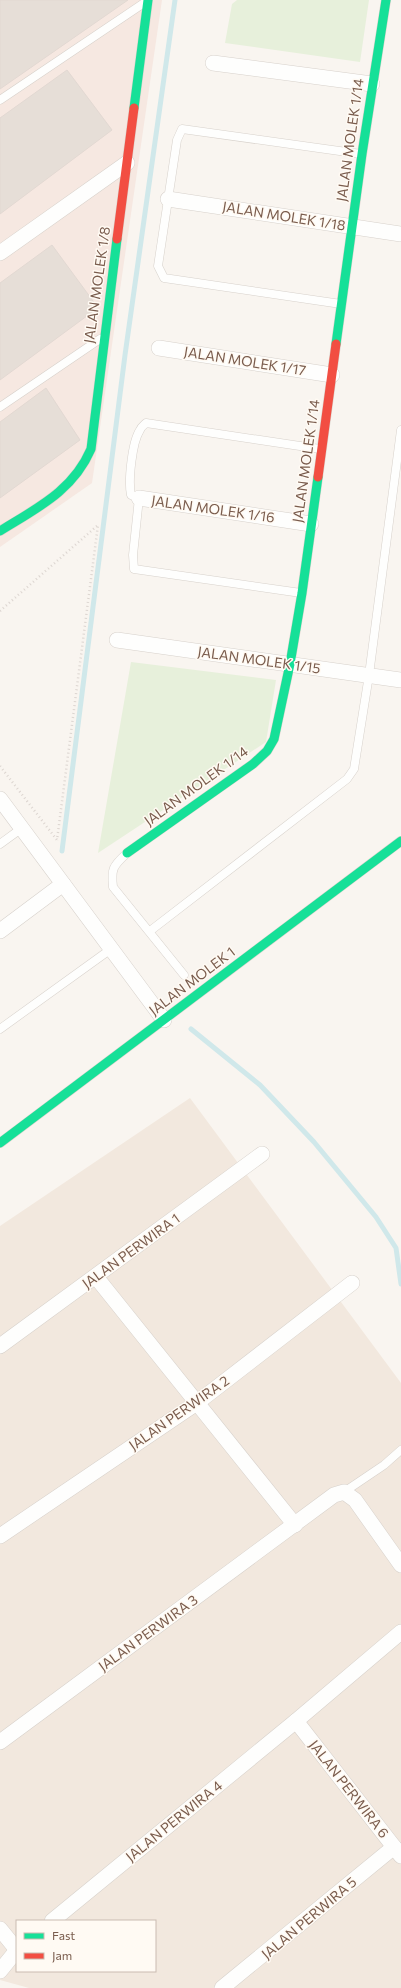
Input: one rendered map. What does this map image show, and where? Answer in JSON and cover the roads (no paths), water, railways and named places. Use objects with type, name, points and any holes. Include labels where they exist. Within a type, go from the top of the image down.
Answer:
[{"type":"street","name":"JALAN MOLEK 1/8","points":[[0,531],[65,488],[76,478],[84,466],[91,448],[148,0]]},
{"type":"street","name":"JALAN MOLEK 1/14","points":[[127,853],[253,764],[267,750],[274,739],[290,664],[302,593],[362,154],[386,0]]},
{"type":"street","points":[[213,63],[372,84]]},
{"type":"street","points":[[0,253],[127,163]]},
{"type":"street","name":"JALAN MOLEK 1/18","points":[[168,199],[401,234]]},
{"type":"street","name":"JALAN MOLEK 1/17","points":[[159,348],[332,375]]},
{"type":"street","name":"JALAN MOLEK 1/16","points":[[139,498],[311,524]]},
{"type":"street","name":"JALAN MOLEK 1/15","points":[[117,640],[401,680]]},
{"type":"street","points":[[0,799],[164,1020]]},
{"type":"street","name":"JALAN MOLEK 1","points":[[0,1143],[401,841]]},
{"type":"street","points":[[0,931],[63,884]]},
{"type":"street","name":"JALAN PERWIRA 1","points":[[0,1346],[262,1154]]},
{"type":"street","points":[[96,1277],[198,1402],[295,1525]]},
{"type":"street","name":"JALAN PERWIRA 2","points":[[0,1536],[198,1402],[352,1283]]},
{"type":"street","points":[[344,1492],[355,1500],[401,1565]]},
{"type":"street","name":"JALAN PERWIRA 3","points":[[0,1742],[334,1495],[344,1492]]},
{"type":"street","name":"JALAN PERWIRA 4","points":[[53,1920],[296,1721],[401,1632]]},
{"type":"street","name":"JALAN PERWIRA 6","points":[[296,1721],[398,1852]]},
{"type":"street","name":"JALAN PERWIRA 5","points":[[222,1988],[398,1852]]},
{"type":"street","points":[[0,1929],[16,1949]]},
{"type":"street","points":[[0,1971],[16,1951]]},
{"type":"lane","points":[[0,100],[148,0]]},
{"type":"lane","points":[[342,304],[164,278],[158,266],[177,140],[182,129],[362,154]]},
{"type":"lane","points":[[0,407],[104,337]]},
{"type":"lane","points":[[302,593],[134,569],[132,563],[139,498],[131,494],[129,486],[136,442],[140,429],[146,423],[321,449]]},
{"type":"lane","points":[[150,931],[347,779],[354,769],[369,675],[401,430]]},
{"type":"lane","points":[[0,844],[22,828]]},
{"type":"lane","points":[[127,853],[114,865],[112,875],[113,887],[184,975]]},
{"type":"lane","points":[[0,1029],[111,949]]},
{"type":"lane","points":[[344,1492],[384,1465],[401,1450]]},
{"type":"waterway","points":[[62,851],[125,355],[175,0]]},
{"type":"waterway","points":[[191,1029],[260,1085],[314,1142],[376,1217],[396,1248],[401,1284]]}]
